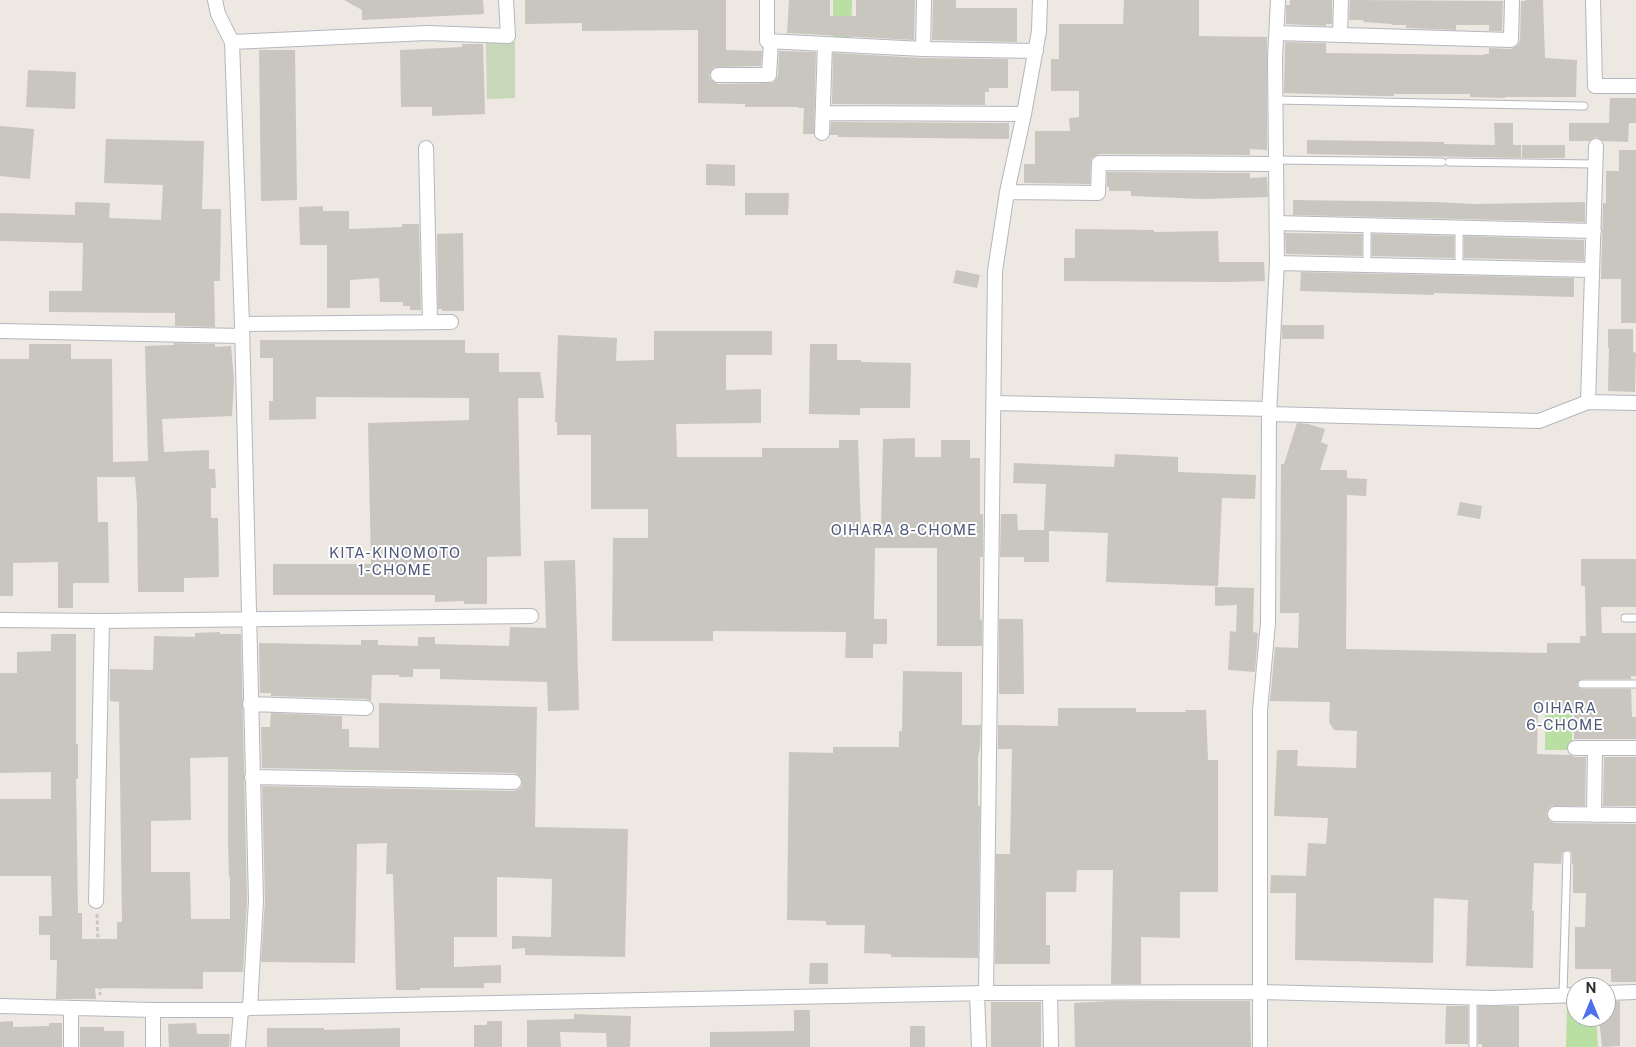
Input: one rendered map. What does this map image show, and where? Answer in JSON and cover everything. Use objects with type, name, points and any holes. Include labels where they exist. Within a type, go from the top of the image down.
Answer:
[{"type":"street","points":[[215,0],[218,14],[232,42],[242,330],[256,900],[245,1009],[238,1047]]},
{"type":"street","points":[[232,42],[427,33],[508,36],[506,0]]},
{"type":"street","points":[[767,0],[767,41],[771,42],[923,50],[1036,51]]},
{"type":"street","points":[[923,50],[924,0]]},
{"type":"street","points":[[979,1047],[982,993],[995,271],[1007,192],[1036,51],[1040,0]]},
{"type":"street","points":[[1260,1047],[1260,710],[1268,623],[1270,412],[1277,263],[1275,58],[1278,0]]},
{"type":"street","points":[[1340,35],[1341,0]]},
{"type":"street","points":[[1277,33],[1511,40],[1512,0]]},
{"type":"street","points":[[1593,0],[1596,86],[1636,86]]},
{"type":"street","points":[[718,74],[769,74],[771,42]]},
{"type":"street","points":[[822,133],[825,44]]},
{"type":"street","points":[[823,113],[1024,114]]},
{"type":"street","points":[[1588,402],[1596,146]]},
{"type":"street","points":[[426,148],[430,322]]},
{"type":"street","points":[[1007,192],[1098,193],[1098,163],[1276,162]]},
{"type":"street","points":[[1276,223],[1594,231]]},
{"type":"street","points":[[1277,263],[1592,270]]},
{"type":"street","points":[[0,331],[242,330],[451,322]]},
{"type":"street","points":[[994,403],[1539,421],[1588,402],[1636,403]]},
{"type":"street","points":[[0,620],[102,621],[531,616]]},
{"type":"street","points":[[96,901],[102,621]]},
{"type":"street","points":[[250,704],[366,708]]},
{"type":"street","points":[[1574,748],[1636,748]]},
{"type":"street","points":[[1594,815],[1595,748]]},
{"type":"street","points":[[252,777],[514,782]]},
{"type":"street","points":[[1555,814],[1636,815]]},
{"type":"street","points":[[0,1006],[153,1010],[245,1009],[982,993],[1260,992],[1473,998],[1566,995]]},
{"type":"street","points":[[1616,993],[1636,992]]},
{"type":"street","points":[[1050,993],[1051,1047]]},
{"type":"street","points":[[70,1008],[71,1047]]},
{"type":"street","points":[[153,1010],[153,1047]]},
{"type":"lane","points":[[1275,100],[1584,106]]},
{"type":"lane","points":[[1276,162],[1596,164]]},
{"type":"lane","points":[[1367,225],[1367,265]]},
{"type":"lane","points":[[1458,267],[1459,228]]},
{"type":"lane","points":[[1625,618],[1636,618]]},
{"type":"lane","points":[[1582,684],[1636,684]]},
{"type":"lane","points":[[1567,855],[1570,977]]},
{"type":"lane","points":[[1473,998],[1473,1047]]},
{"type":"path","points":[[96,901],[100,1009]]},
{"type":"green space","points":[[833,0],[852,0],[851,42],[833,42]]},
{"type":"green space","points":[[486,42],[515,42],[515,98],[487,99]]},
{"type":"green space","points":[[1545,714],[1572,714],[1572,750],[1545,750]]},
{"type":"green space","points":[[1566,1027],[1597,1027],[1598,1047],[1566,1047]]},
{"type":"building","points":[[344,0],[483,0],[484,14],[362,20],[362,10]]},
{"type":"building","points":[[525,0],[726,0],[726,50],[762,51],[761,66],[714,67],[709,75],[711,80],[718,84],[773,83],[778,76],[779,51],[816,52],[814,134],[803,134],[804,108],[745,107],[745,104],[698,103],[698,30],[582,31],[582,23],[525,24]]},
{"type":"building","points":[[789,0],[830,0],[830,16],[856,16],[856,0],[915,0],[914,40],[787,33]]},
{"type":"building","points":[[933,0],[956,0],[956,8],[1017,8],[1017,42],[932,40]]},
{"type":"building","points":[[1124,0],[1199,0],[1199,36],[1267,37],[1267,150],[1250,149],[1250,155],[1099,154],[1091,159],[1090,184],[1024,183],[1024,164],[1035,164],[1035,131],[1070,131],[1069,118],[1079,117],[1079,91],[1051,91],[1051,59],[1059,59],[1059,24],[1123,24]]},
{"type":"building","points":[[1290,0],[1332,0],[1332,24],[1326,24],[1326,26],[1286,24],[1286,5],[1290,5]]},
{"type":"building","points":[[1350,0],[1503,1],[1502,31],[1489,31],[1489,25],[1456,25],[1456,30],[1406,28],[1406,25],[1349,20]]},
{"type":"building","points":[[1543,0],[1545,58],[1577,60],[1576,97],[1505,98],[1470,97],[1470,94],[1394,94],[1394,96],[1377,96],[1284,93],[1285,42],[1326,43],[1326,53],[1484,55],[1489,54],[1489,48],[1511,49],[1518,45],[1520,40],[1521,1]]},
{"type":"building","points":[[462,44],[483,44],[485,114],[432,116],[432,107],[401,107],[400,50],[462,47]]},
{"type":"building","points":[[259,50],[295,50],[297,200],[261,201]]},
{"type":"building","points":[[833,53],[923,58],[1008,59],[1008,88],[989,88],[989,92],[985,92],[985,105],[832,104]]},
{"type":"building","points":[[28,70],[76,72],[75,109],[26,107]]},
{"type":"building","points":[[1610,98],[1636,98],[1636,123],[1629,123],[1628,142],[1603,141],[1596,137],[1589,141],[1569,141],[1569,123],[1609,123]]},
{"type":"building","points":[[831,122],[1009,123],[1009,139],[838,137],[838,135],[830,135]]},
{"type":"building","points":[[1494,123],[1513,123],[1513,145],[1521,145],[1521,158],[1307,154],[1307,140],[1444,142],[1444,144],[1495,145]]},
{"type":"building","points":[[0,126],[34,129],[30,179],[0,176]]},
{"type":"building","points":[[106,139],[204,141],[202,209],[221,209],[220,281],[214,281],[215,327],[175,326],[175,313],[49,312],[49,291],[82,291],[83,243],[0,241],[0,213],[75,215],[75,202],[110,203],[109,218],[161,220],[163,185],[104,183]]},
{"type":"building","points":[[1522,145],[1565,145],[1565,158],[1522,158]]},
{"type":"building","points":[[1619,150],[1636,150],[1636,323],[1621,323],[1621,279],[1601,279],[1603,203],[1606,203],[1606,171],[1619,171]]},
{"type":"building","points":[[706,164],[735,165],[735,186],[706,185]]},
{"type":"building","points":[[1107,172],[1250,173],[1250,178],[1267,177],[1268,197],[1203,199],[1131,196],[1131,191],[1109,191],[1109,187],[1107,187]]},
{"type":"building","points":[[745,193],[789,193],[788,215],[745,215]]},
{"type":"building","points":[[1293,200],[1475,204],[1585,202],[1585,222],[1293,215]]},
{"type":"building","points":[[323,206],[323,211],[349,211],[349,229],[402,227],[402,224],[419,224],[421,310],[410,310],[410,306],[403,306],[403,302],[380,302],[379,278],[350,280],[350,308],[327,308],[327,245],[300,245],[299,207]]},
{"type":"building","points":[[1075,229],[1154,230],[1154,232],[1218,231],[1219,262],[1264,262],[1265,281],[1064,281],[1064,258],[1075,258]]},
{"type":"building","points":[[463,233],[464,311],[442,311],[442,309],[438,309],[437,234]]},
{"type":"building","points":[[1285,233],[1362,234],[1362,256],[1286,254]]},
{"type":"building","points":[[1372,234],[1454,236],[1454,258],[1372,256]]},
{"type":"building","points":[[1464,236],[1584,240],[1584,261],[1464,258]]},
{"type":"building","points":[[956,270],[980,275],[977,288],[953,283]]},
{"type":"building","points":[[1301,272],[1574,278],[1574,297],[1300,291]]},
{"type":"building","points":[[1282,325],[1324,325],[1324,339],[1282,339]]},
{"type":"building","points":[[1608,329],[1633,329],[1633,352],[1636,353],[1635,392],[1608,391]]},
{"type":"building","points":[[654,331],[772,331],[772,355],[726,355],[726,390],[761,389],[761,423],[676,424],[677,457],[762,457],[762,448],[839,448],[839,440],[858,440],[861,527],[881,527],[883,439],[915,438],[915,457],[941,457],[941,440],[970,440],[970,458],[980,458],[980,514],[983,514],[983,557],[980,557],[982,646],[937,646],[937,548],[875,548],[874,619],[887,619],[887,644],[873,644],[873,658],[845,658],[846,632],[713,631],[713,641],[612,641],[613,538],[648,538],[648,509],[591,509],[591,435],[557,435],[557,422],[555,422],[558,335],[617,338],[616,361],[654,360]]},
{"type":"building","points":[[260,340],[465,340],[465,353],[499,353],[499,372],[540,372],[544,398],[518,398],[521,556],[487,557],[487,604],[464,604],[464,601],[435,602],[435,595],[273,595],[273,564],[371,564],[368,423],[469,420],[469,398],[316,397],[316,419],[269,420],[269,401],[273,401],[273,358],[260,358]]},
{"type":"building","points":[[174,343],[215,344],[215,347],[231,346],[234,380],[232,416],[162,419],[164,452],[209,450],[209,469],[215,469],[216,488],[211,488],[211,518],[218,518],[219,577],[184,578],[184,592],[138,592],[135,477],[97,477],[98,522],[108,522],[109,583],[73,583],[73,608],[58,608],[58,562],[13,563],[13,596],[0,596],[0,359],[29,359],[29,344],[71,344],[71,359],[112,359],[113,462],[148,461],[145,346],[174,345]]},
{"type":"building","points":[[810,344],[837,344],[837,360],[911,363],[910,408],[860,408],[860,415],[809,414]]},
{"type":"building","points":[[1297,423],[1308,424],[1325,429],[1321,442],[1328,445],[1320,470],[1347,470],[1347,478],[1367,479],[1366,496],[1347,495],[1346,649],[1547,653],[1547,643],[1580,643],[1580,636],[1586,636],[1585,586],[1581,586],[1581,559],[1636,559],[1636,607],[1601,607],[1602,633],[1636,633],[1636,676],[1631,676],[1631,679],[1582,679],[1577,684],[1582,689],[1631,689],[1632,717],[1636,717],[1636,739],[1574,739],[1574,711],[1538,711],[1537,754],[1586,757],[1585,806],[1551,806],[1546,813],[1550,821],[1555,823],[1636,824],[1636,982],[1616,982],[1616,977],[1611,977],[1611,969],[1575,969],[1575,927],[1585,927],[1586,893],[1573,893],[1572,853],[1568,850],[1562,853],[1561,864],[1534,863],[1532,911],[1534,911],[1533,968],[1466,966],[1468,900],[1434,898],[1433,963],[1295,960],[1296,893],[1270,893],[1271,875],[1306,876],[1308,843],[1326,844],[1328,818],[1274,816],[1277,750],[1298,750],[1297,766],[1356,768],[1357,731],[1334,730],[1329,722],[1330,702],[1270,701],[1275,647],[1298,648],[1299,613],[1280,613],[1281,464],[1284,464]]},
{"type":"building","points":[[1115,454],[1178,457],[1178,472],[1256,475],[1255,499],[1222,498],[1218,586],[1106,582],[1108,533],[1049,531],[1049,562],[1024,562],[1024,557],[1000,557],[1001,514],[1017,514],[1018,530],[1044,530],[1046,484],[1013,483],[1014,463],[1114,467]]},
{"type":"building","points":[[1460,502],[1482,506],[1480,519],[1457,515]]},
{"type":"building","points":[[575,560],[579,710],[548,711],[547,682],[440,679],[440,669],[413,669],[413,677],[372,675],[371,701],[366,699],[271,696],[271,693],[260,693],[259,643],[361,645],[361,640],[378,640],[378,645],[418,646],[418,637],[435,637],[435,644],[509,646],[510,627],[546,628],[544,561]]},
{"type":"building","points":[[1215,587],[1254,588],[1253,632],[1258,633],[1255,672],[1228,670],[1230,631],[1236,632],[1237,605],[1215,606]]},
{"type":"building","points":[[999,619],[1023,619],[1024,694],[999,694]]},
{"type":"building","points":[[220,632],[220,634],[241,634],[247,900],[243,972],[203,972],[203,989],[95,988],[96,999],[56,999],[57,960],[50,960],[50,935],[39,935],[39,916],[52,916],[51,876],[0,876],[0,799],[51,799],[51,772],[0,773],[0,673],[17,673],[17,652],[51,651],[51,634],[76,634],[78,913],[82,913],[82,939],[117,939],[117,922],[122,922],[119,702],[110,701],[110,669],[153,670],[154,636],[195,637],[195,633]],"holes":[[[228,757],[230,919],[191,919],[190,872],[151,872],[151,821],[191,820],[190,758]]]},
{"type":"building","points":[[903,671],[962,672],[962,725],[981,725],[978,756],[978,806],[980,806],[978,958],[891,957],[891,954],[864,953],[865,925],[826,925],[826,921],[787,920],[789,752],[833,753],[833,747],[899,747],[899,731],[902,731]]},
{"type":"building","points":[[379,703],[537,707],[535,827],[628,829],[625,957],[525,955],[525,948],[512,949],[512,936],[551,937],[552,879],[497,877],[497,937],[454,937],[454,967],[501,965],[501,983],[484,983],[484,988],[396,990],[393,874],[386,874],[387,843],[357,844],[355,963],[261,962],[265,900],[262,786],[514,791],[522,786],[521,777],[514,773],[262,768],[261,727],[270,727],[271,713],[342,716],[342,729],[349,729],[349,747],[379,748]]},
{"type":"building","points":[[1058,708],[1136,708],[1136,712],[1206,710],[1208,760],[1218,760],[1218,892],[1180,892],[1180,938],[1141,937],[1141,984],[1111,984],[1113,870],[1077,870],[1076,892],[1046,892],[1046,945],[1050,945],[1050,964],[995,964],[996,854],[1010,854],[1012,749],[998,749],[998,725],[1058,726]]},
{"type":"building","points":[[1604,757],[1636,757],[1636,806],[1603,806]]},
{"type":"building","points":[[810,963],[828,963],[828,984],[809,984]]},
{"type":"building","points":[[1110,1001],[1250,1001],[1251,1047],[1075,1047],[1074,1003]]},
{"type":"building","points":[[1616,1001],[1620,1001],[1620,1046],[1602,1047],[1600,1027],[1616,1027]]},
{"type":"building","points":[[991,1002],[1041,1002],[1041,1047],[991,1047]]},
{"type":"building","points":[[1446,1006],[1468,1006],[1468,1044],[1445,1044]]},
{"type":"building","points":[[1478,1006],[1519,1006],[1519,1047],[1482,1047],[1482,1044],[1478,1044]]},
{"type":"building","points":[[794,1010],[810,1010],[810,1047],[710,1047],[710,1032],[794,1031]]},
{"type":"building","points":[[574,1014],[631,1016],[630,1047],[607,1047],[606,1033],[560,1032],[561,1047],[527,1047],[527,1020],[574,1019]]},
{"type":"building","points":[[13,1021],[13,1027],[49,1026],[49,1023],[62,1023],[62,1047],[0,1047],[0,1022]]},
{"type":"building","points":[[487,1021],[502,1021],[502,1047],[474,1047],[474,1025],[487,1025]]},
{"type":"building","points":[[196,1023],[197,1034],[230,1034],[229,1047],[169,1047],[168,1024]]},
{"type":"building","points":[[910,1026],[925,1026],[925,1047],[910,1047]]},
{"type":"building","points":[[80,1027],[104,1027],[104,1031],[124,1031],[124,1047],[80,1047]]},
{"type":"building","points":[[267,1028],[324,1028],[324,1030],[400,1028],[400,1047],[267,1047]]},
{"type":"district","name":"OIHARA 8-CHOME","points":[[904,530]]},
{"type":"district","name":"KITA-KINOMOTO 1-CHOME","points":[[395,562]]},
{"type":"district","name":"OIHARA 6-CHOME","points":[[1565,716]]}]
